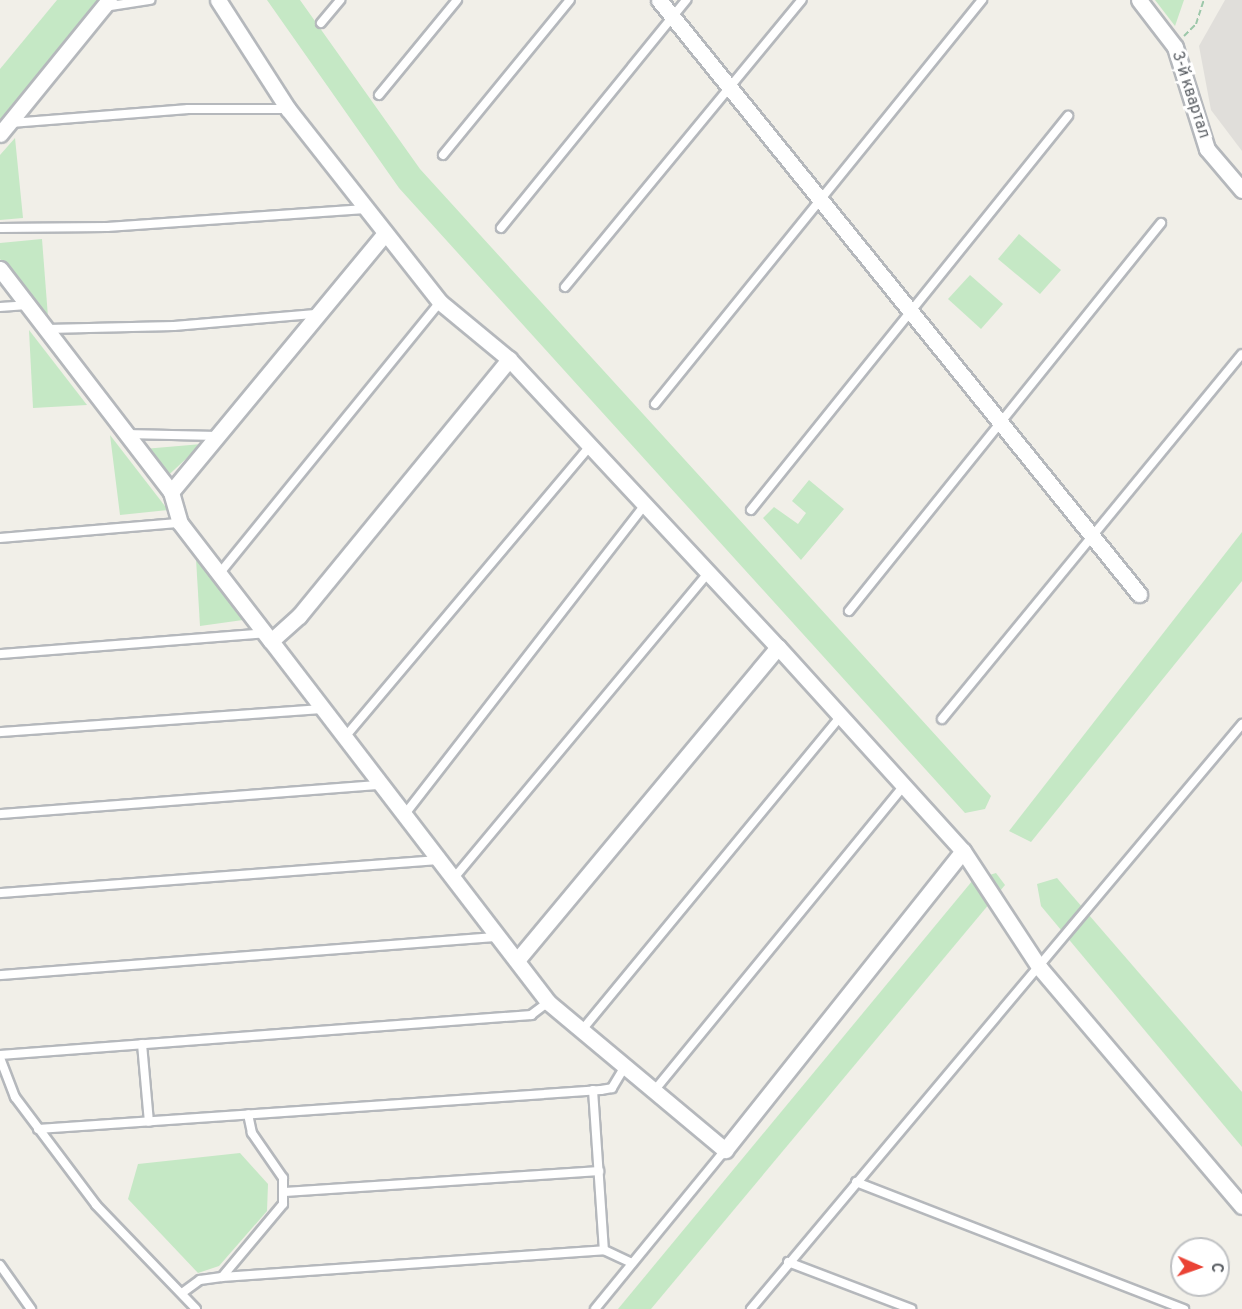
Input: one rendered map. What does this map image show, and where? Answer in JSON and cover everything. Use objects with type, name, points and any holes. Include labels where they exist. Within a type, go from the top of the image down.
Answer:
[{"type":"street","points":[[218,0],[288,109],[441,302],[509,360],[644,506],[709,572],[963,851],[1040,968],[1242,1206]]},
{"type":"street","points":[[659,0],[820,201],[912,309],[1094,534],[1139,594]]},
{"type":"street","name":"3-й квартал","points":[[1138,0],[1174,47],[1208,149],[1242,190]]},
{"type":"street","points":[[4,128],[106,4]]},
{"type":"street","points":[[171,492],[214,436],[385,233]]},
{"type":"street","points":[[0,269],[171,492],[180,523],[548,1002],[725,1150],[963,851]]},
{"type":"street","points":[[268,637],[299,616],[509,360]]},
{"type":"street","points":[[517,960],[778,647]]},
{"type":"lane","points":[[106,4],[150,0]]},
{"type":"lane","points":[[321,23],[340,0]]},
{"type":"lane","points":[[379,95],[457,0]]},
{"type":"lane","points":[[443,155],[570,0]]},
{"type":"lane","points":[[501,228],[686,0]]},
{"type":"lane","points":[[565,287],[802,0]]},
{"type":"lane","points":[[655,404],[982,0]]},
{"type":"lane","points":[[4,128],[188,109],[288,109]]},
{"type":"lane","points":[[751,510],[1068,116]]},
{"type":"lane","points":[[0,228],[107,227],[365,209]]},
{"type":"lane","points":[[849,611],[1161,223]]},
{"type":"lane","points":[[219,574],[441,302]]},
{"type":"lane","points":[[0,307],[27,305]]},
{"type":"lane","points":[[46,329],[174,326],[315,314]]},
{"type":"lane","points":[[942,719],[1242,354]]},
{"type":"lane","points":[[126,434],[214,436]]},
{"type":"lane","points":[[345,737],[589,447]]},
{"type":"lane","points":[[405,814],[644,506]]},
{"type":"lane","points":[[0,538],[180,523]]},
{"type":"lane","points":[[454,879],[709,572]]},
{"type":"lane","points":[[0,654],[268,637]]},
{"type":"lane","points":[[0,732],[323,708]]},
{"type":"lane","points":[[582,1030],[840,717]]},
{"type":"lane","points":[[751,1309],[788,1262],[1040,968],[1242,724]]},
{"type":"lane","points":[[0,814],[382,784]]},
{"type":"lane","points":[[654,1091],[904,786]]},
{"type":"lane","points":[[0,893],[440,860]]},
{"type":"lane","points":[[0,975],[499,937]]},
{"type":"lane","points":[[196,1309],[96,1205],[15,1097],[0,1056],[531,1015],[548,1002]]},
{"type":"lane","points":[[142,1044],[149,1122]]},
{"type":"lane","points":[[38,1129],[612,1088],[625,1066]]},
{"type":"lane","points":[[593,1090],[604,1250]]},
{"type":"lane","points":[[222,1277],[278,1213],[285,1192],[284,1178],[252,1133],[248,1114]]},
{"type":"lane","points":[[595,1309],[725,1150]]},
{"type":"lane","points":[[285,1192],[599,1172]]},
{"type":"lane","points":[[856,1182],[1184,1309]]},
{"type":"lane","points":[[182,1293],[200,1280],[222,1277],[604,1250],[632,1263]]},
{"type":"lane","points":[[788,1262],[911,1309]]},
{"type":"lane","points":[[0,1265],[31,1309]]},
{"type":"path","points":[[1174,47],[1196,24],[1204,0]]},
{"type":"shaded area","points":[[1225,0],[1242,0],[1242,151],[1211,110],[1199,46]]},
{"type":"green space","points":[[57,0],[98,0],[0,122],[0,69]]},
{"type":"green space","points":[[267,0],[300,0],[420,169],[991,796],[985,809],[965,813],[399,188]]},
{"type":"green space","points":[[1155,0],[1184,0],[1175,26]]},
{"type":"green space","points":[[15,138],[23,218],[0,220],[0,155]]},
{"type":"green space","points":[[1019,234],[1061,270],[1040,294],[998,259]]},
{"type":"green space","points":[[42,239],[48,317],[0,259],[0,243]]},
{"type":"green space","points":[[970,275],[1003,304],[981,329],[948,299]]},
{"type":"green space","points":[[29,330],[87,405],[33,408]]},
{"type":"green space","points":[[110,435],[168,510],[120,515]]},
{"type":"green space","points":[[202,444],[160,483],[132,450]]},
{"type":"green space","points":[[809,480],[844,509],[801,560],[763,518],[774,507],[798,524],[806,513],[792,501]]},
{"type":"green space","points":[[1242,532],[1242,581],[1031,842],[1009,831]]},
{"type":"green space","points":[[195,542],[250,619],[200,626]]},
{"type":"green space","points":[[996,873],[1005,885],[651,1309],[618,1309],[973,880]]},
{"type":"green space","points":[[1057,878],[1242,1092],[1242,1147],[1041,906],[1037,884]]},
{"type":"green space","points":[[240,1153],[268,1184],[267,1211],[219,1266],[198,1273],[128,1199],[138,1164]]}]
